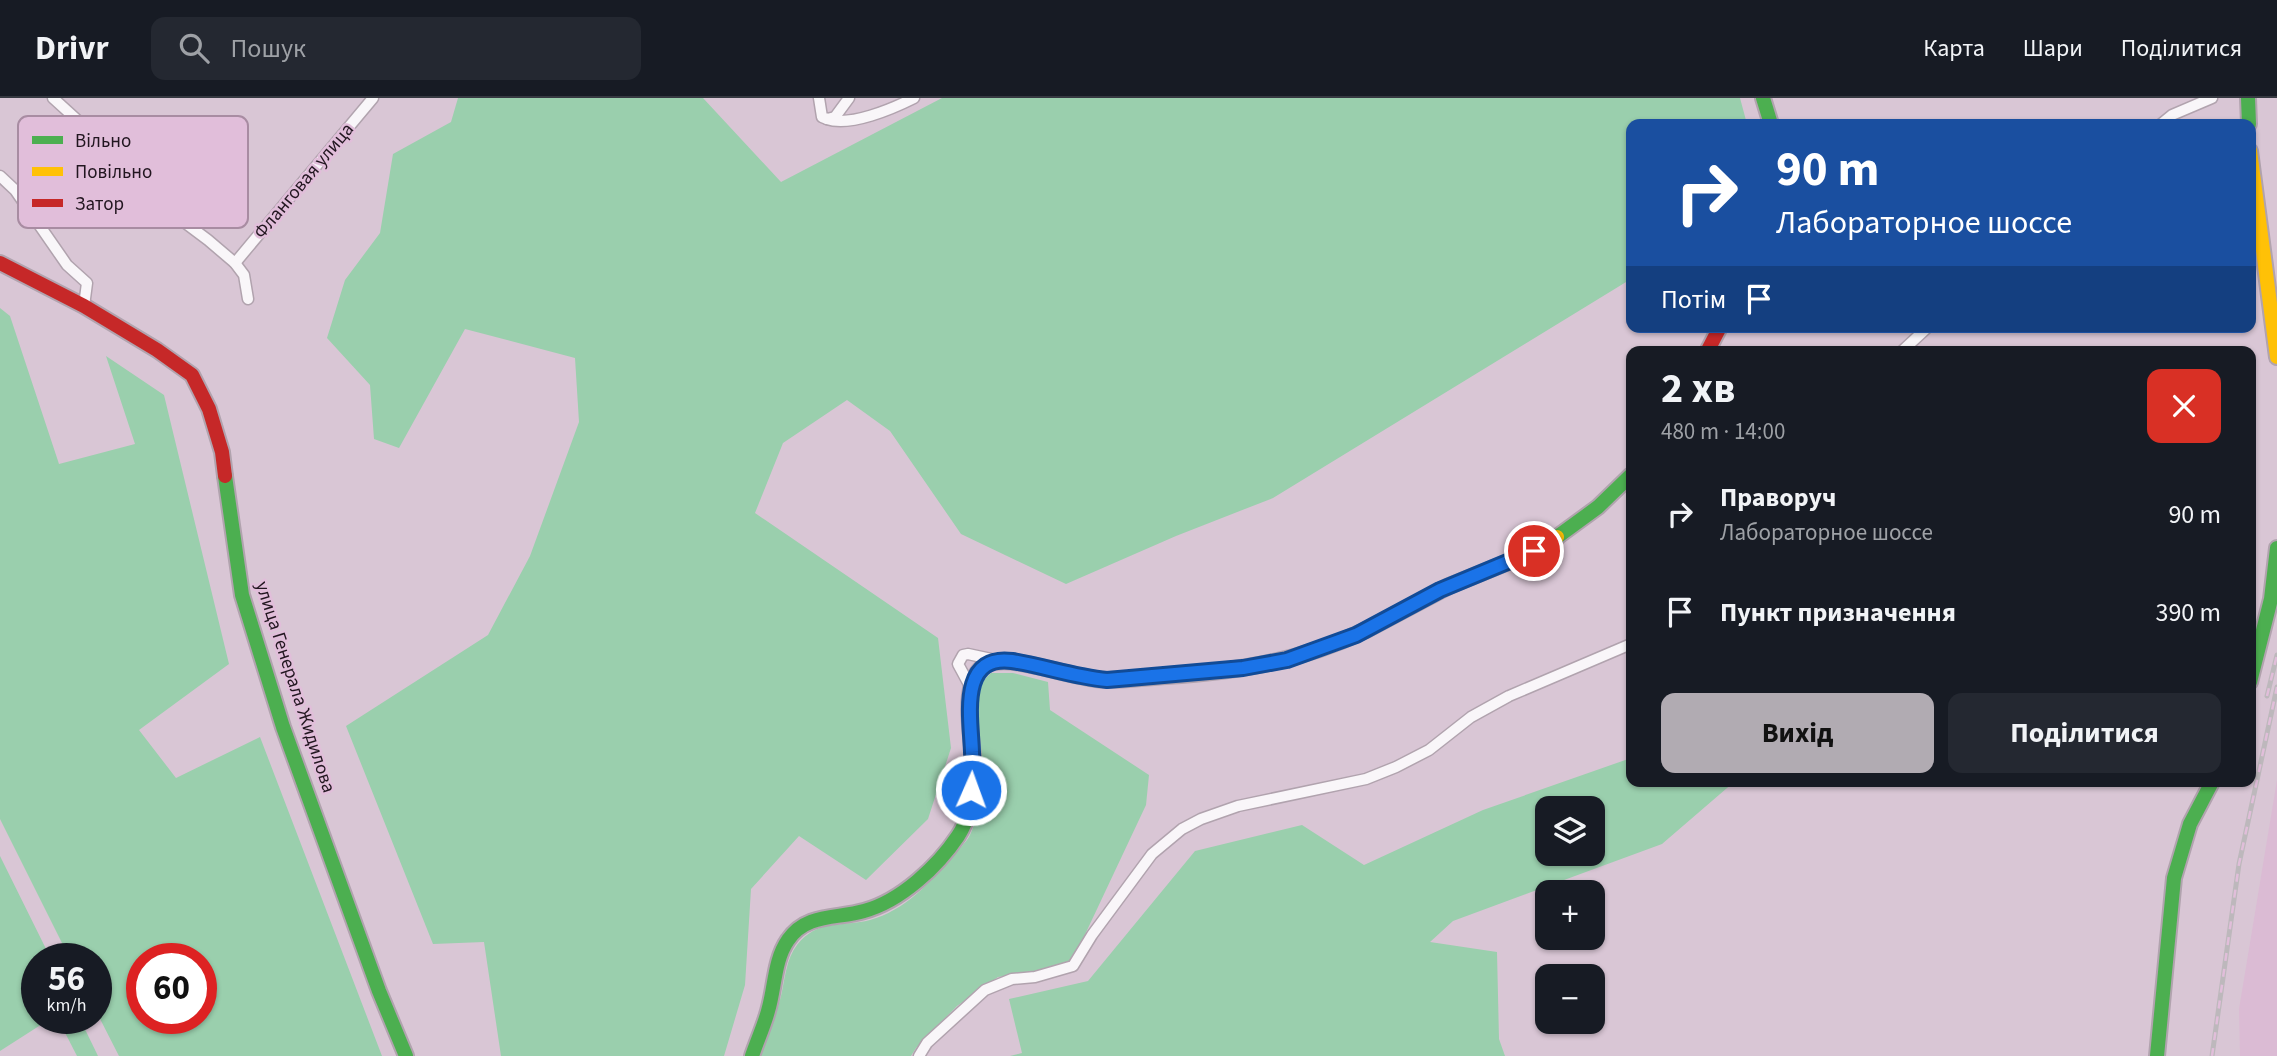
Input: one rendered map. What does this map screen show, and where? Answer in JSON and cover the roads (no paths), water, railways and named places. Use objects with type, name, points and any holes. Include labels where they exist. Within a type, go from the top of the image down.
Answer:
[{"type":"main road","points":[[1763,98],[1769,119]]},
{"type":"main road","points":[[2248,98],[2249,119]]},
{"type":"main road","points":[[2256,197],[2277,357]]},
{"type":"main road","name":"улица Генерала Жидилова","points":[[0,263],[131,333],[191,375],[209,410],[222,452],[242,595],[283,727],[374,979],[406,1056]]},
{"type":"main road","points":[[752,1056],[768,1010],[786,941],[803,923],[833,914],[864,911],[893,899],[930,869],[962,831],[967,813],[973,762],[971,688],[977,672],[990,663],[1010,661],[1084,678],[1107,680],[1243,668],[1287,660],[1356,635],[1440,590],[1534,551],[1580,520],[1626,480]]},
{"type":"main road","points":[[2256,662],[2266,628],[2277,548]]},
{"type":"main road","points":[[2157,1056],[2174,878],[2190,824],[2209,787]]},
{"type":"street","points":[[53,98],[73,116]]},
{"type":"street","name":"Фланговая улица","points":[[235,263],[373,98]]},
{"type":"street","points":[[819,98],[822,117],[831,118],[837,123],[872,115],[914,98]]},
{"type":"street","points":[[831,118],[849,98]]},
{"type":"street","points":[[2167,119],[2212,98]]},
{"type":"street","points":[[0,176],[18,194]]},
{"type":"street","points":[[41,228],[67,265],[87,283],[84,306]]},
{"type":"street","points":[[192,228],[235,263],[244,275],[248,299]]},
{"type":"street","points":[[1907,346],[1922,333]]},
{"type":"street","points":[[919,1056],[927,1043],[985,990],[1012,979],[1035,977],[1073,965],[1152,854],[1182,829],[1238,806],[1366,779],[1396,767],[1429,750],[1471,717],[1509,696],[1626,646]]},
{"type":"street","points":[[971,688],[958,664],[962,655],[974,655],[1000,662]]},
{"type":"railway","points":[[2267,696],[2277,655]]},
{"type":"railway","points":[[2256,785],[2277,687]]},
{"type":"railway","points":[[2212,1056],[2239,864],[2256,787]]}]
